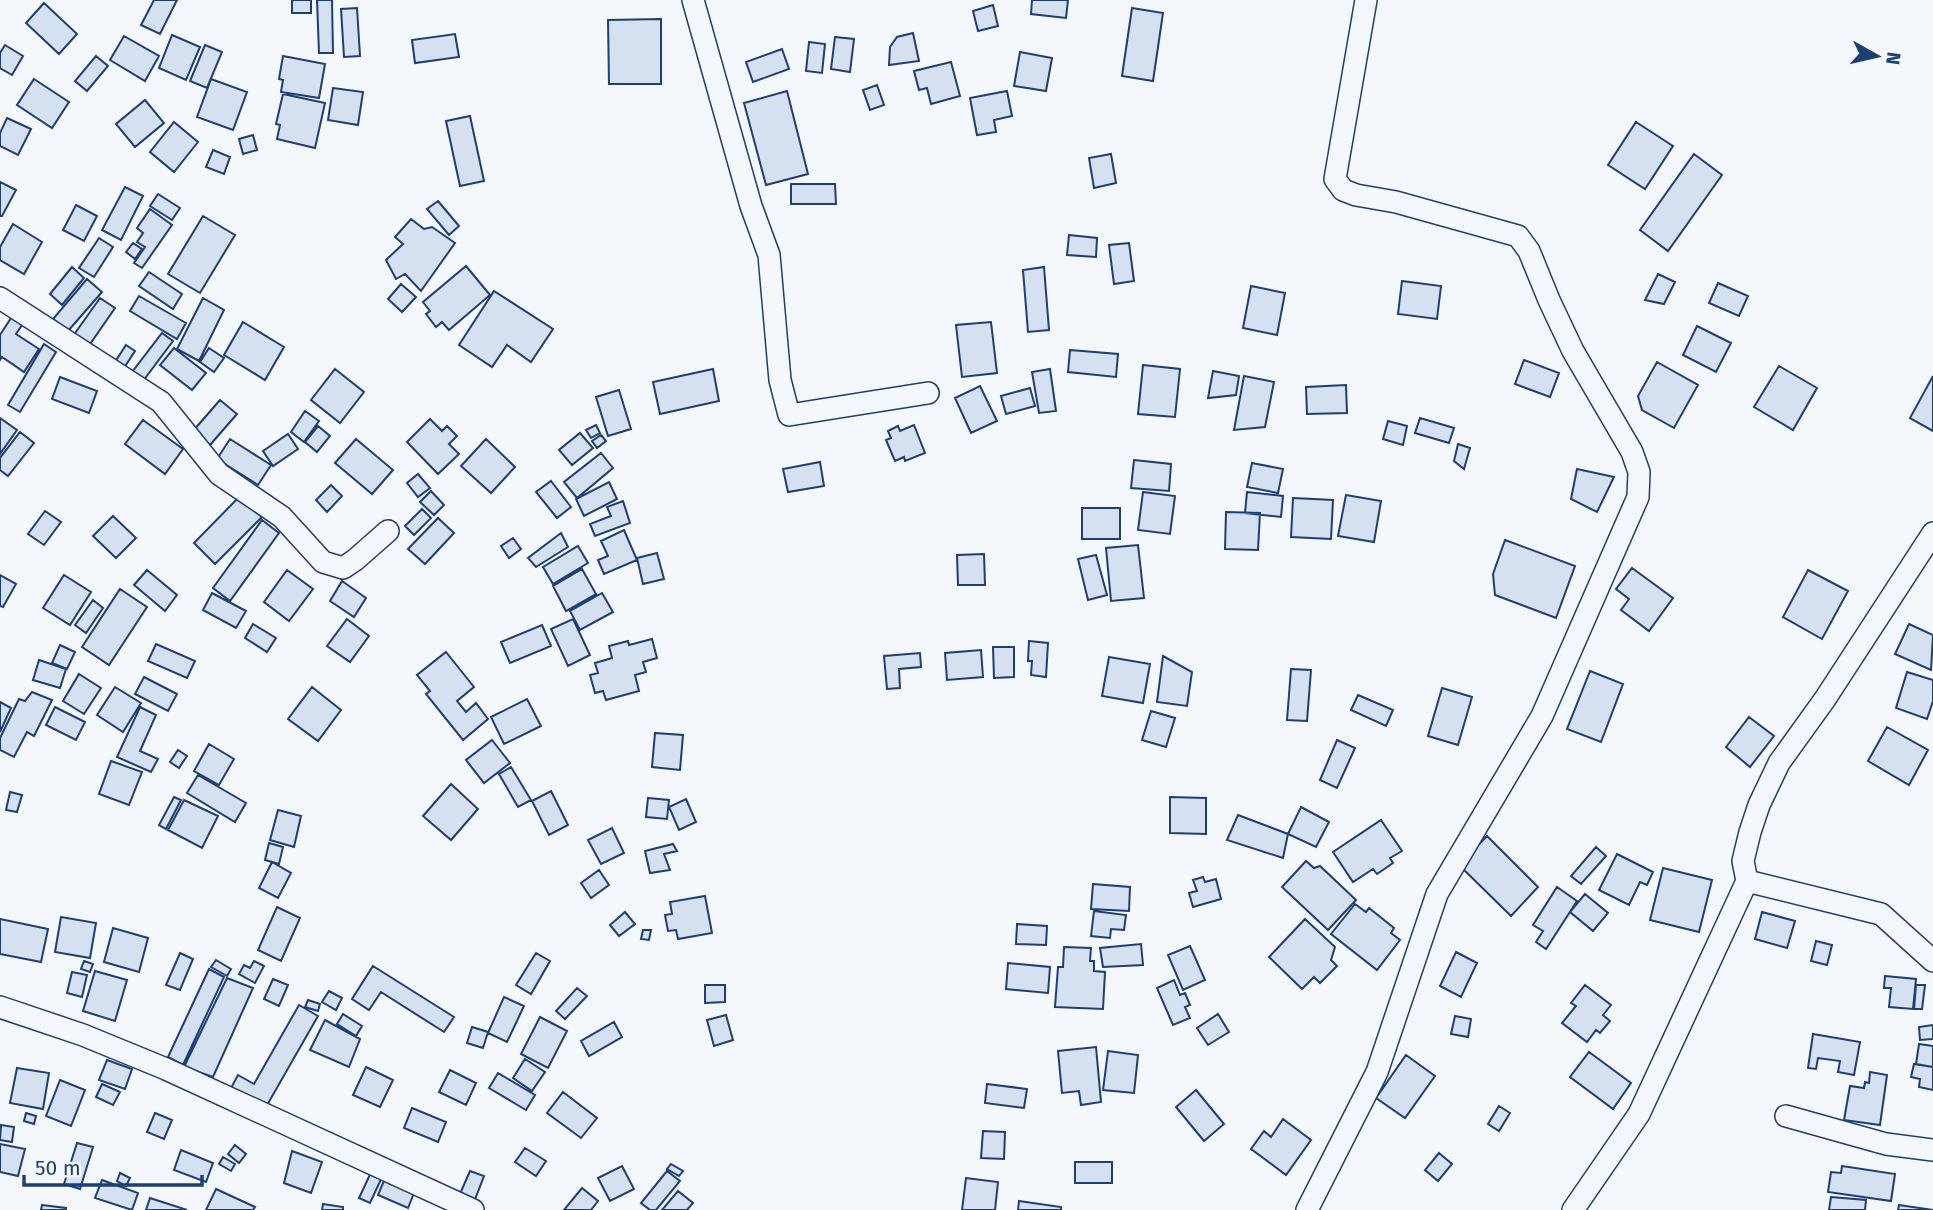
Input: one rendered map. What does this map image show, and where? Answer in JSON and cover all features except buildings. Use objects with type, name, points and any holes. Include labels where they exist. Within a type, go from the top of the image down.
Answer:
[{"type":"street","points":[[693,0],[751,206],[769,256],[780,380],[789,415],[928,393]]},
{"type":"street","points":[[1307,1210],[1377,1072],[1437,894],[1542,716],[1638,497],[1640,483],[1632,452],[1573,351],[1529,251],[1518,236],[1396,202],[1356,195],[1343,190],[1335,179],[1366,0]]},
{"type":"street","points":[[0,298],[161,402],[219,474],[282,517],[323,562],[343,568],[388,531]]},
{"type":"street","points":[[1573,1210],[1639,1114],[1747,881],[1743,861],[1750,832],[1759,805],[1779,763],[1825,699],[1933,533]]},
{"type":"street","points":[[1747,881],[1881,914],[1933,961]]},
{"type":"street","points":[[0,1007],[83,1035],[166,1069],[473,1210]]},
{"type":"street","points":[[1786,1116],[1886,1143],[1933,1150]]}]
